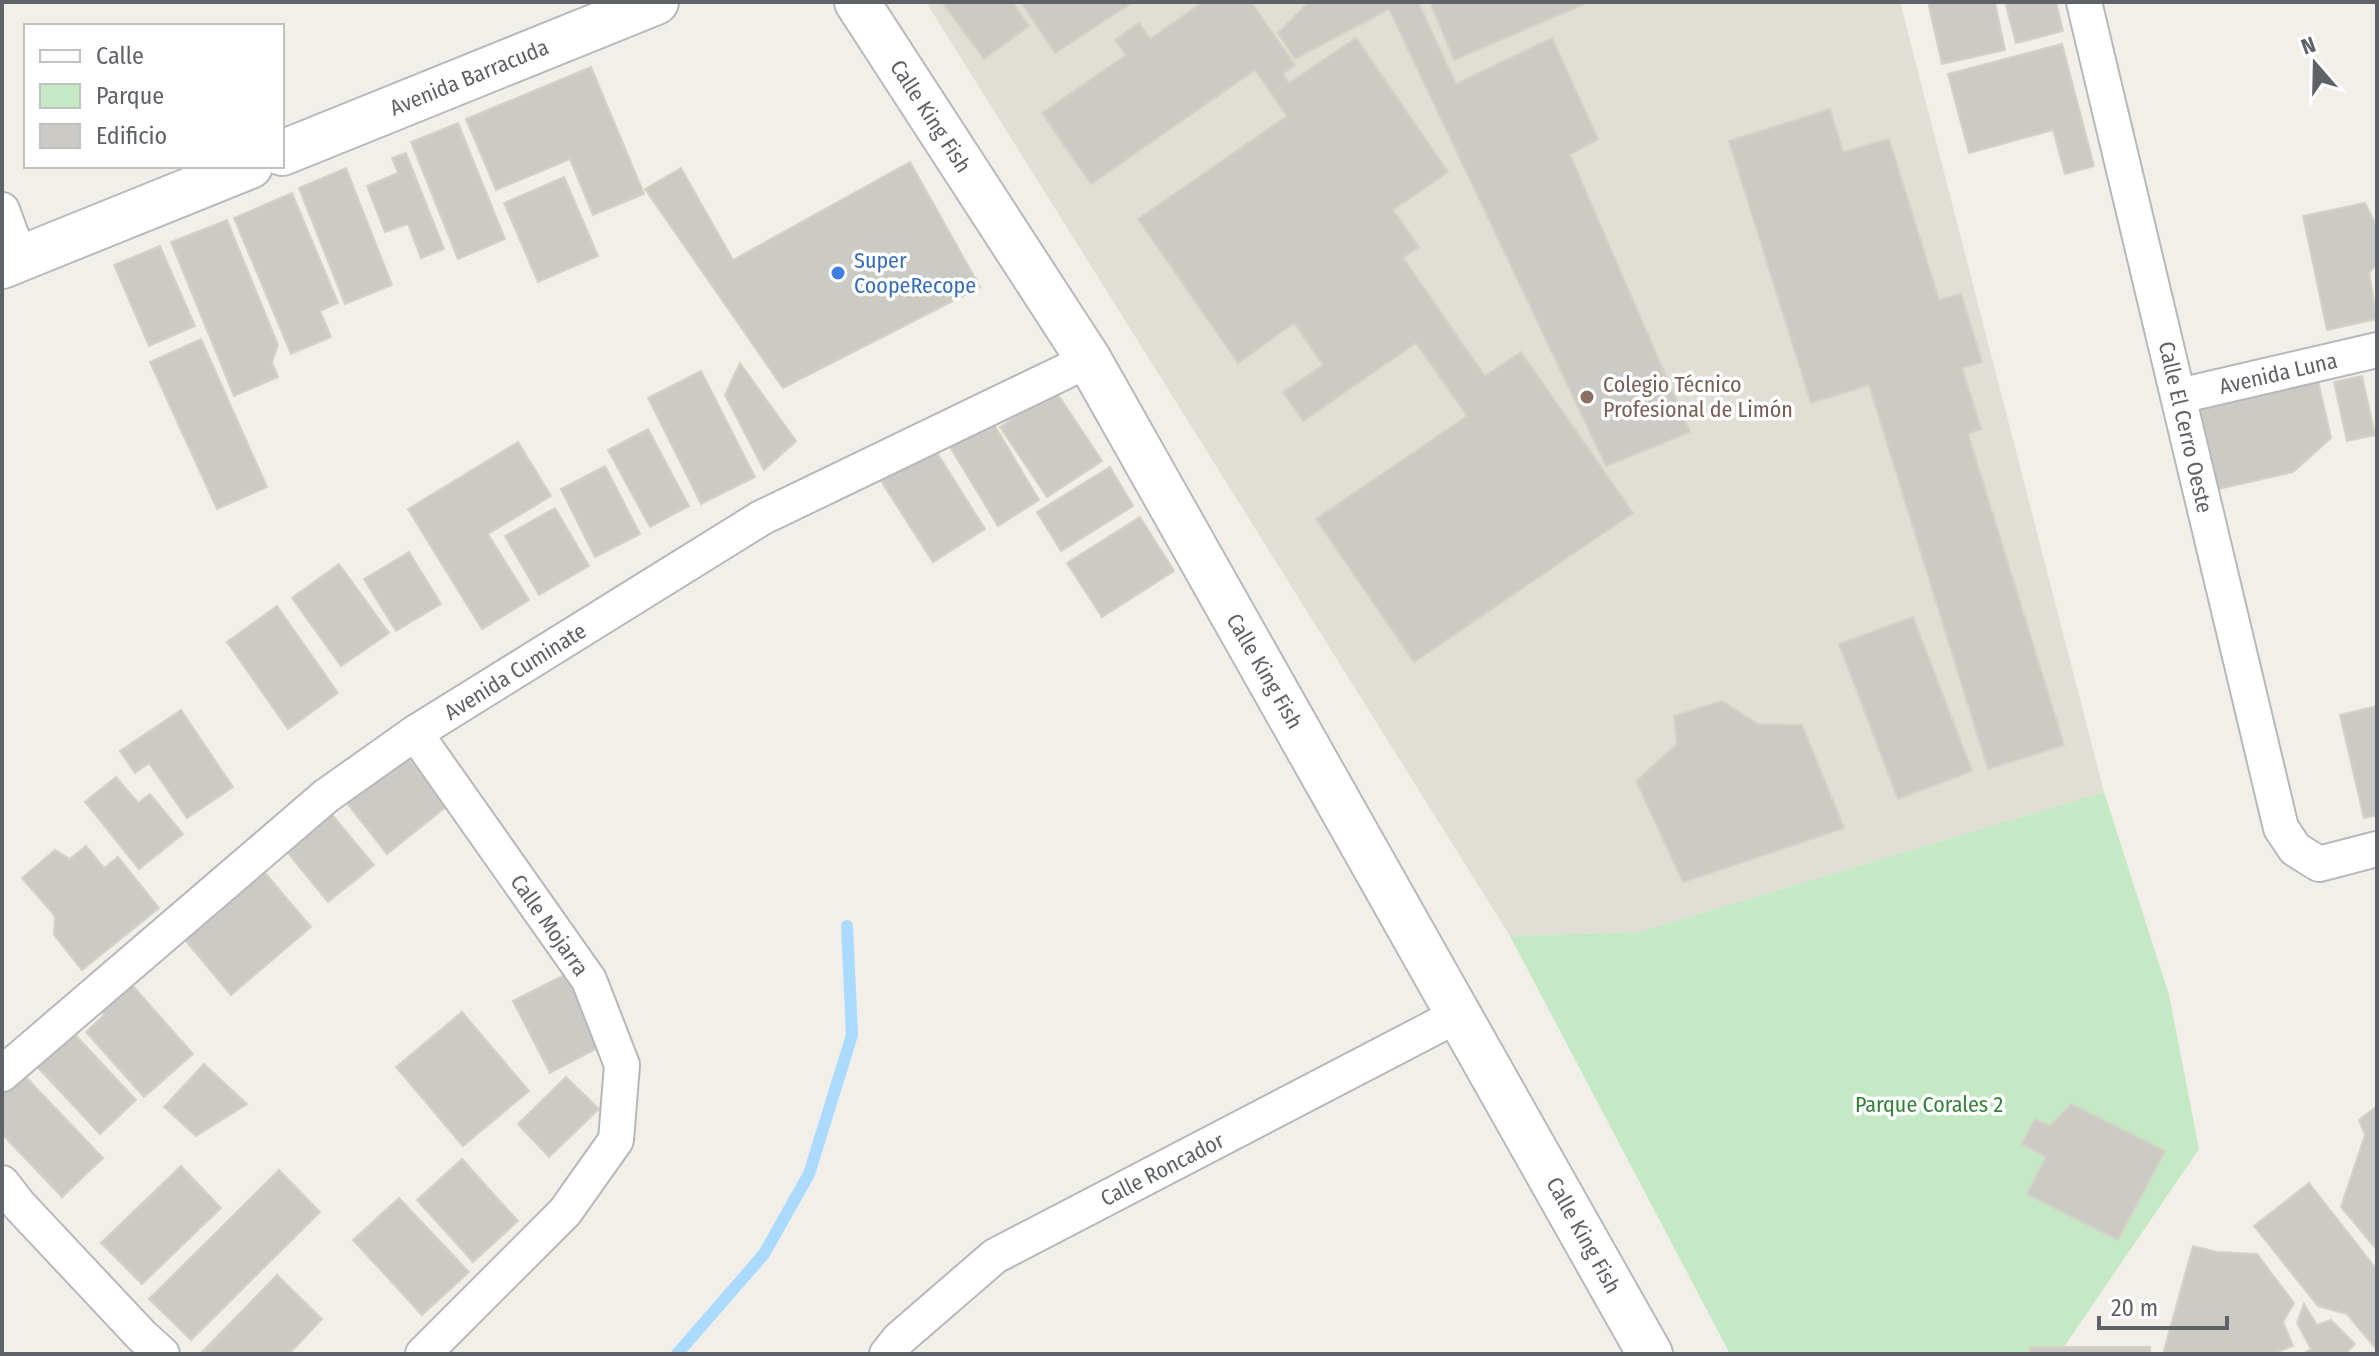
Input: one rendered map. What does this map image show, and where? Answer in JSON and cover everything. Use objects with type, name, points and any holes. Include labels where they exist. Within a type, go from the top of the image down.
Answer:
[{"type":"street","name":"Avenida Barracuda","points":[[284,152],[656,2]]},
{"type":"street","name":"Calle King Fish","points":[[857,2],[1089,360],[1650,1354]]},
{"type":"street","name":"Calle El Cerro Oeste","points":[[2084,2],[2281,828],[2295,849],[2319,864],[2377,849]]},
{"type":"street","points":[[2,210],[11,262],[245,168]]},
{"type":"street","name":"Avenida Luna","points":[[2179,396],[2377,350]]},
{"type":"street","name":"Avenida Cuminate","points":[[2,1074],[326,796],[415,733],[761,518],[1089,360]]},
{"type":"street","name":"Calle Mojarra","points":[[415,733],[589,980],[622,1065],[616,1140],[565,1212],[423,1354]]},
{"type":"street","name":"Calle Roncador","points":[[887,1354],[899,1339],[995,1256],[1460,1014]]},
{"type":"street","points":[[2,1183],[19,1205],[162,1354]]},
{"type":"shaded area","name":"Colegio Técnico Profesional de Limón","points":[[926,2],[1900,2],[2104,792],[1639,932],[1510,936]]},
{"type":"green space","name":"Parque Corales 2","points":[[2104,792],[2169,995],[2199,1149],[2059,1354],[1730,1354],[1510,936],[1639,932]]},
{"type":"building","points":[[942,2],[1012,2],[1029,26],[984,59]]},
{"type":"building","points":[[1021,2],[1133,2],[1055,53]]},
{"type":"building","points":[[1203,2],[1251,2],[1295,65],[1283,74],[1289,83],[1356,38],[1448,172],[1393,210],[1419,247],[1403,258],[1485,376],[1521,352],[1633,513],[1414,662],[1316,519],[1467,416],[1416,343],[1303,421],[1283,392],[1323,365],[1294,323],[1238,363],[1138,219],[1287,116],[1255,70],[1091,184],[1042,113],[1126,55],[1115,40],[1139,23],[1150,39]]},
{"type":"building","points":[[1309,2],[1418,2],[1456,84],[1552,38],[1598,139],[1570,155],[1690,432],[1606,466],[1389,9],[1295,59],[1278,33]]},
{"type":"building","points":[[1430,2],[1589,2],[1454,60]]},
{"type":"building","points":[[1928,2],[1995,2],[2005,50],[1942,64]]},
{"type":"building","points":[[2005,2],[2056,2],[2063,31],[2016,43]]},
{"type":"building","points":[[2062,44],[2094,166],[2065,174],[2053,130],[1969,153],[1948,74]]},
{"type":"building","points":[[591,67],[644,194],[593,215],[570,159],[496,190],[466,119]]},
{"type":"building","points":[[1830,109],[1843,152],[1889,139],[1939,300],[1961,294],[1982,362],[1962,368],[1981,429],[1968,434],[2064,745],[1988,769],[1869,385],[1811,403],[1729,141]]},
{"type":"building","points":[[458,123],[505,239],[458,259],[411,142]]},
{"type":"building","points":[[406,153],[444,249],[421,258],[408,224],[385,232],[367,186],[398,173],[392,158]]},
{"type":"building","name":"Super CoopeRecope","points":[[910,162],[980,287],[783,388],[645,189],[681,168],[733,260]]},
{"type":"building","points":[[346,168],[392,285],[345,304],[299,188]]},
{"type":"building","points":[[564,177],[598,256],[538,282],[504,203]]},
{"type":"building","points":[[292,193],[338,303],[320,311],[331,337],[291,354],[234,218]]},
{"type":"building","points":[[2365,203],[2377,227],[2377,264],[2369,273],[2377,319],[2327,330],[2303,216]]},
{"type":"building","points":[[227,220],[278,345],[272,362],[278,377],[234,396],[171,242]]},
{"type":"building","points":[[160,246],[195,326],[149,346],[114,265]]},
{"type":"building","points":[[201,339],[267,487],[217,509],[150,362]]},
{"type":"building","points":[[740,363],[796,441],[764,470],[725,395]]},
{"type":"building","points":[[701,371],[755,477],[701,504],[648,398]]},
{"type":"building","points":[[2317,376],[2331,438],[2293,472],[2218,489],[2199,404]]},
{"type":"building","points":[[2362,376],[2375,435],[2347,441],[2334,382]]},
{"type":"building","points":[[1055,390],[1102,461],[1047,497],[1000,427]]},
{"type":"building","points":[[992,421],[1039,500],[998,526],[950,447]]},
{"type":"building","points":[[648,429],[689,506],[650,527],[608,450]]},
{"type":"building","points":[[518,442],[551,496],[488,534],[529,600],[482,629],[408,509]]},
{"type":"building","points":[[934,448],[985,529],[933,562],[881,481]]},
{"type":"building","points":[[605,466],[640,534],[595,557],[561,489]]},
{"type":"building","points":[[1110,467],[1133,506],[1061,551],[1037,512]]},
{"type":"building","points":[[555,508],[589,566],[539,595],[505,536]]},
{"type":"building","points":[[1140,517],[1174,571],[1102,617],[1067,563]]},
{"type":"building","points":[[409,552],[441,604],[396,631],[364,579]]},
{"type":"building","points":[[339,564],[389,633],[341,666],[292,598]]},
{"type":"building","points":[[277,606],[338,693],[288,729],[227,642]]},
{"type":"building","points":[[1913,617],[1972,771],[1898,799],[1839,644]]},
{"type":"building","points":[[1722,701],[1758,724],[1802,725],[1844,828],[1683,882],[1636,781],[1677,744],[1674,716]]},
{"type":"building","points":[[2377,706],[2377,815],[2364,818],[2340,715]]},
{"type":"building","points":[[181,710],[233,787],[187,818],[149,763],[135,773],[120,751]]},
{"type":"building","points":[[401,749],[447,806],[387,854],[342,797]]},
{"type":"building","points":[[116,777],[138,803],[150,794],[183,834],[139,869],[85,802]]},
{"type":"building","points":[[324,805],[374,865],[328,902],[279,842]]},
{"type":"building","points":[[86,846],[104,868],[118,857],[159,908],[82,970],[54,935],[55,916],[22,878],[55,850],[70,859]]},
{"type":"building","points":[[260,867],[311,927],[231,995],[181,935]]},
{"type":"building","points":[[572,971],[609,1042],[550,1073],[513,1001]]},
{"type":"building","points":[[126,978],[193,1054],[144,1097],[86,1032],[104,1015],[98,1002]]},
{"type":"building","points":[[462,1012],[529,1091],[463,1146],[396,1067]]},
{"type":"building","points":[[67,1026],[136,1100],[100,1134],[31,1060]]},
{"type":"building","points":[[204,1064],[247,1104],[196,1136],[164,1107]]},
{"type":"building","points":[[21,1072],[103,1158],[62,1197],[2,1134],[2,1090]]},
{"type":"building","points":[[566,1077],[599,1109],[549,1157],[518,1124]]},
{"type":"building","points":[[2071,1104],[2165,1151],[2118,1240],[2027,1194],[2046,1157],[2022,1144],[2035,1119],[2050,1126]]},
{"type":"building","points":[[2377,1106],[2377,1250],[2341,1207],[2365,1135],[2359,1120]]},
{"type":"building","points":[[462,1159],[518,1221],[473,1262],[417,1200]]},
{"type":"building","points":[[181,1166],[221,1208],[142,1284],[101,1243]]},
{"type":"building","points":[[279,1170],[320,1212],[191,1340],[149,1299]]},
{"type":"building","points":[[2309,1183],[2377,1270],[2377,1350],[2347,1314],[2318,1306],[2254,1226]]},
{"type":"building","points":[[399,1198],[469,1272],[422,1315],[353,1240]]},
{"type":"building","points":[[2193,1246],[2217,1252],[2257,1254],[2294,1303],[2283,1322],[2293,1346],[2272,1354],[2163,1354]]},
{"type":"building","points":[[277,1275],[322,1319],[289,1354],[204,1354],[202,1352]]},
{"type":"building","points":[[2304,1304],[2317,1325],[2331,1320],[2355,1344],[2345,1354],[2302,1354],[2311,1349],[2297,1323]]},
{"type":"building","points":[[2030,1347],[2150,1347],[2150,1354],[2030,1354]]},
{"type":"waterway","points":[[677,1354],[764,1254],[809,1174],[852,1035],[847,926]]},
{"type":"place","name":"Super CoopeRecope","points":[[838,273]]},
{"type":"place","name":"Colegio Técnico Profesional de Limón","points":[[1587,397]]}]
